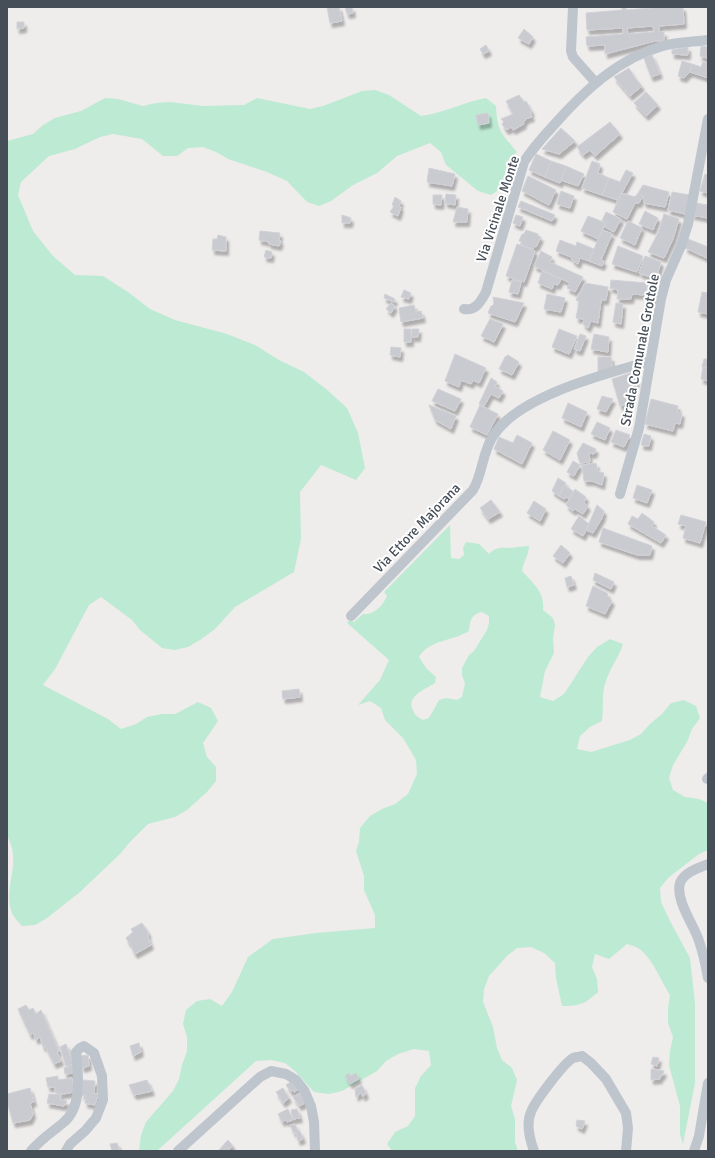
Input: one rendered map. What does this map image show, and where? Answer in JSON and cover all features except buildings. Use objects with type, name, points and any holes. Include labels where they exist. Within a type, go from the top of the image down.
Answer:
[{"type":"street","points":[[573,7],[571,52],[573,57],[596,83]]},
{"type":"street","name":"Via Vicinale Monte","points":[[464,309],[469,310],[476,307],[486,292],[524,162],[535,146],[562,116],[596,83],[630,59],[663,46],[708,40]]},
{"type":"street","name":"Strada Comunale Grottole","points":[[620,494],[639,428],[661,298],[666,280],[688,224],[708,119]]},
{"type":"street","name":"Via Ettore Majorana","points":[[350,616],[473,490],[480,475],[487,445],[500,426],[524,408],[538,400],[582,382],[650,360]]},
{"type":"street","points":[[708,864],[688,873],[680,882],[679,891],[682,904],[699,940],[708,978]]},
{"type":"street","points":[[30,1151],[38,1142],[64,1122],[72,1113],[77,1098],[78,1071],[76,1052],[84,1046],[94,1053],[102,1076],[103,1100],[96,1118],[85,1131],[70,1144],[66,1151]]},
{"type":"street","points":[[534,1151],[529,1135],[530,1112],[544,1091],[562,1069],[572,1059],[582,1056],[591,1063],[606,1080],[626,1113],[628,1128],[626,1151]]},
{"type":"street","points":[[178,1151],[260,1077],[271,1072],[286,1074],[296,1080],[304,1090],[311,1106],[314,1122],[314,1151]]},
{"type":"street","points":[[694,1151],[699,1136],[708,1083]]},
{"type":"green space","points":[[375,90],[389,95],[421,116],[486,98],[496,106],[501,132],[517,152],[507,161],[503,187],[491,195],[478,191],[446,165],[441,152],[430,143],[397,156],[377,173],[353,185],[331,201],[319,206],[307,202],[287,181],[267,172],[228,159],[203,147],[188,148],[177,156],[163,156],[142,139],[113,134],[100,137],[75,149],[49,156],[21,182],[18,195],[33,231],[53,256],[75,275],[103,276],[128,292],[150,309],[175,320],[227,334],[255,345],[279,360],[304,372],[347,408],[358,433],[365,468],[356,480],[321,465],[300,492],[301,539],[294,572],[235,607],[215,629],[188,647],[175,650],[162,648],[140,630],[132,620],[101,597],[89,605],[55,669],[43,685],[108,719],[121,729],[136,724],[147,717],[162,714],[175,714],[198,702],[211,708],[218,721],[203,743],[207,757],[216,767],[216,781],[207,792],[187,810],[175,817],[148,824],[121,853],[80,892],[47,918],[35,925],[22,926],[13,915],[10,903],[9,894],[13,856],[7,836],[7,141],[33,134],[43,125],[55,118],[81,111],[105,98],[118,99],[143,106],[170,102],[203,106],[244,105],[257,98],[310,109],[323,106],[362,91]]},
{"type":"green space","points":[[450,525],[451,558],[459,559],[464,555],[463,548],[466,542],[479,544],[489,554],[499,548],[529,546],[522,571],[537,588],[542,598],[543,610],[553,618],[555,625],[553,639],[554,653],[545,671],[540,697],[553,701],[564,694],[588,657],[597,647],[610,639],[623,644],[604,686],[602,721],[590,727],[580,736],[577,749],[591,752],[630,740],[641,734],[671,703],[684,700],[696,706],[700,718],[692,729],[687,742],[673,765],[669,778],[673,790],[685,797],[699,799],[708,803],[708,850],[699,854],[668,878],[660,888],[661,902],[690,958],[695,1004],[695,1083],[683,1144],[680,1134],[680,1106],[669,1065],[673,1037],[668,1023],[670,995],[648,957],[638,948],[627,944],[609,959],[595,954],[592,967],[597,979],[598,992],[586,1002],[578,1005],[562,1006],[556,978],[555,963],[544,953],[531,947],[517,948],[507,956],[489,976],[484,989],[483,1002],[493,1027],[497,1048],[502,1060],[512,1068],[517,1080],[511,1106],[515,1119],[515,1142],[518,1151],[392,1151],[387,1144],[395,1132],[408,1126],[415,1116],[415,1088],[421,1076],[431,1065],[429,1051],[414,1049],[398,1054],[386,1061],[377,1071],[342,1091],[329,1094],[314,1092],[295,1071],[285,1063],[271,1060],[256,1061],[157,1151],[139,1151],[141,1135],[146,1122],[173,1091],[179,1079],[187,1051],[187,1037],[183,1024],[186,1010],[197,1001],[210,999],[222,1006],[232,992],[248,957],[273,939],[316,933],[375,928],[375,915],[364,890],[364,876],[356,851],[359,842],[360,828],[370,816],[395,804],[408,794],[417,774],[416,760],[403,738],[385,720],[381,708],[370,701],[358,705],[380,680],[389,660],[347,623],[350,620],[354,622],[363,614],[371,613],[378,609],[387,596],[384,592]],"holes":[[[482,612],[489,616],[487,630],[474,651],[469,655],[462,668],[462,675],[465,683],[462,697],[457,700],[446,698],[439,700],[429,718],[423,720],[419,718],[415,714],[411,703],[415,696],[435,683],[436,677],[426,668],[419,657],[423,651],[428,647],[469,631],[471,621],[475,614]]]}]
